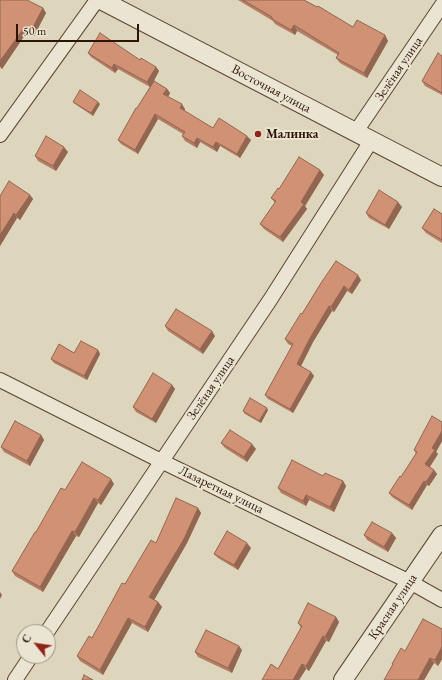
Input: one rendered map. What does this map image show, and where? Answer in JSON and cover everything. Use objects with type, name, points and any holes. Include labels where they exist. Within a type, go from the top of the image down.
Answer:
[{"type":"street","points":[[0,135],[97,0]]},
{"type":"street","name":"Восточная улица","points":[[101,0],[442,177]]},
{"type":"street","name":"Зелёная улица","points":[[52,624],[270,300],[363,137],[442,4]]},
{"type":"street","name":"Лазаретная улица","points":[[0,380],[161,461],[410,582],[442,600]]},
{"type":"street","name":"Красная улица","points":[[343,680],[442,535]]},
{"type":"street","points":[[15,680],[26,664]]},
{"type":"building","points":[[0,0],[27,0],[43,8],[31,31],[24,28],[0,61]]},
{"type":"building","points":[[243,0],[304,0],[317,7],[318,6],[353,27],[357,20],[385,35],[364,73],[336,58],[339,53],[294,25],[291,30]]},
{"type":"building","points":[[100,33],[140,60],[141,58],[156,67],[147,82],[114,64],[112,68],[88,53]]},
{"type":"building","points":[[438,53],[442,56],[442,93],[422,81]]},
{"type":"building","points":[[154,81],[167,89],[163,94],[182,104],[180,108],[213,128],[219,118],[247,136],[237,154],[216,142],[213,147],[197,138],[194,143],[182,136],[185,132],[155,114],[135,150],[118,140],[136,108]]},
{"type":"building","points":[[80,90],[98,102],[91,113],[73,102]]},
{"type":"building","points":[[46,136],[64,147],[53,166],[35,156]]},
{"type":"building","points":[[299,157],[320,170],[301,202],[304,204],[280,237],[260,224],[276,201],[271,198],[278,188],[279,189]]},
{"type":"building","points":[[9,181],[30,195],[16,215],[14,213],[0,235],[0,196]]},
{"type":"building","points":[[379,190],[398,202],[385,225],[366,213]]},
{"type":"building","points":[[434,209],[442,214],[442,240],[422,228]]},
{"type":"building","points":[[336,261],[358,275],[349,290],[344,286],[331,307],[329,306],[310,338],[297,364],[311,372],[290,409],[265,395],[293,344],[285,339]]},
{"type":"building","points":[[176,309],[212,331],[200,349],[165,326]]},
{"type":"building","points":[[81,341],[98,350],[84,376],[51,359],[59,344],[74,353]]},
{"type":"building","points":[[153,373],[172,385],[152,419],[133,407]]},
{"type":"building","points":[[250,398],[267,408],[259,421],[243,411]]},
{"type":"building","points":[[432,416],[442,422],[442,431],[432,448],[435,450],[425,464],[434,470],[426,482],[424,481],[409,505],[389,493],[417,452],[414,450]]},
{"type":"building","points":[[15,421],[41,435],[27,461],[1,447]]},
{"type":"building","points":[[230,430],[252,444],[244,457],[221,443]]},
{"type":"building","points":[[292,460],[323,476],[325,473],[343,481],[330,507],[306,495],[303,501],[278,488]]},
{"type":"building","points":[[82,462],[111,479],[98,500],[94,498],[75,532],[72,531],[40,587],[12,571],[61,488],[65,490]]},
{"type":"building","points":[[176,498],[198,508],[184,539],[149,597],[158,602],[145,627],[128,618],[100,670],[77,656],[89,636],[92,638],[122,583],[125,584],[151,540],[156,543]]},
{"type":"building","points":[[372,522],[392,533],[384,547],[364,535]]},
{"type":"building","points":[[227,531],[247,543],[234,565],[214,554]]},
{"type":"building","points":[[308,603],[336,617],[325,637],[323,636],[306,666],[302,664],[293,680],[262,680],[271,664],[278,669],[302,626],[298,623]]},
{"type":"building","points":[[423,619],[442,629],[442,647],[435,660],[430,658],[418,680],[384,680],[401,648],[405,651]]},
{"type":"building","points":[[206,630],[239,646],[228,668],[195,652]]},
{"type":"building","points":[[84,675],[93,680],[82,680]]},
{"type":"place","name":"Малинка","points":[[258,134]]}]
